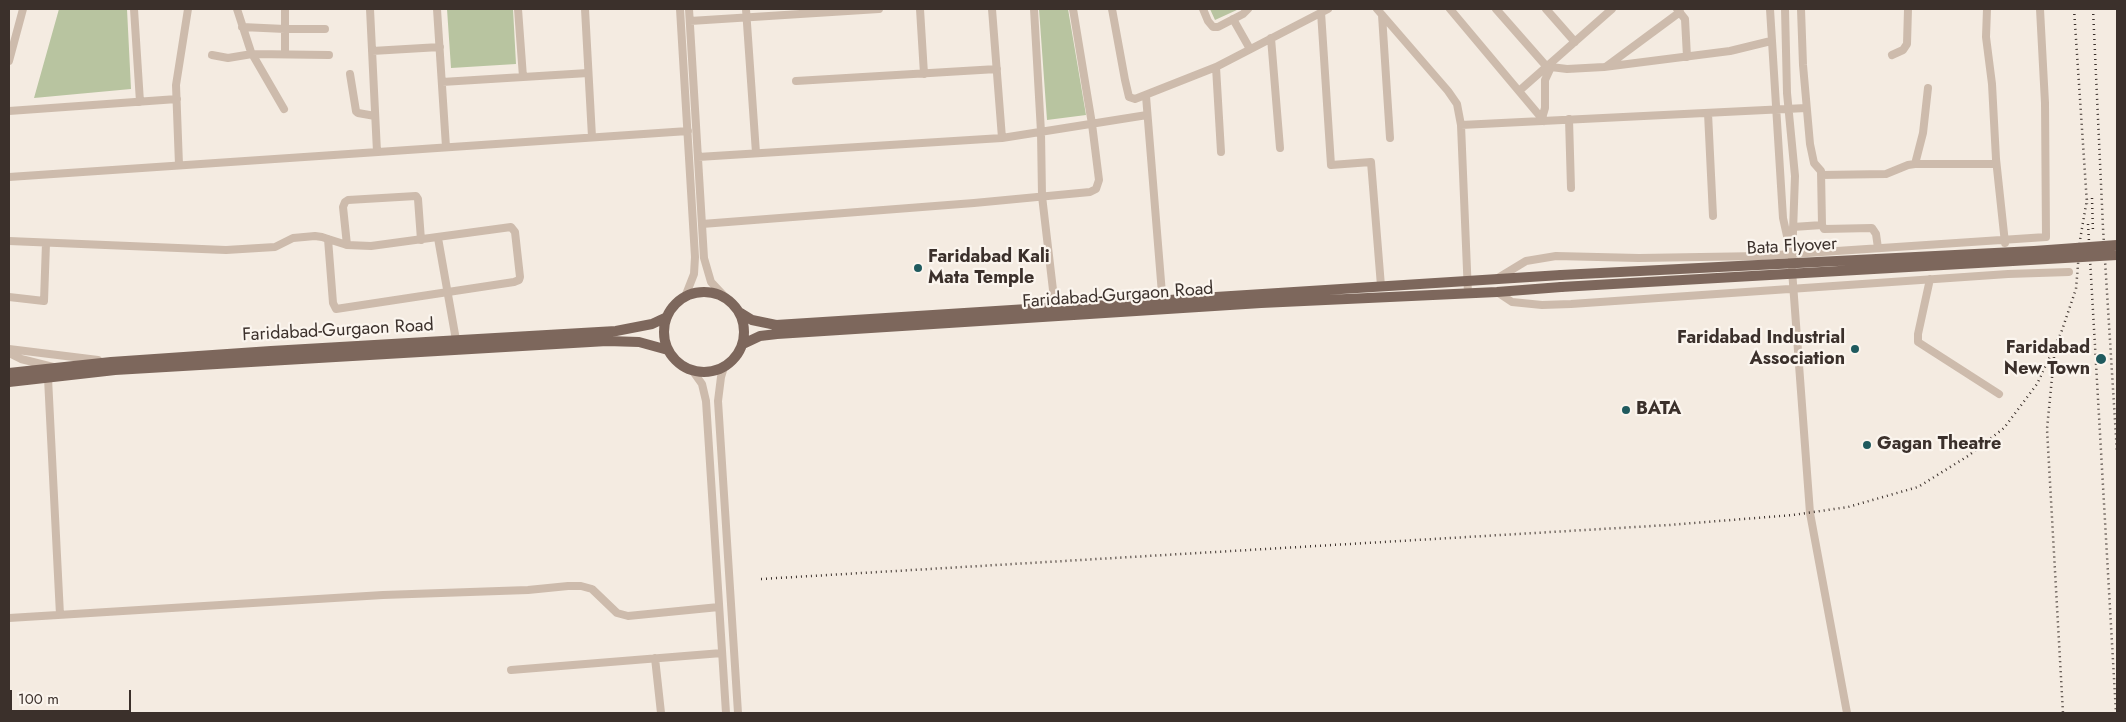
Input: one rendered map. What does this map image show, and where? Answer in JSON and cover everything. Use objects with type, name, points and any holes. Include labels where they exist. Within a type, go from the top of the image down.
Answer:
[{"type":"main road","name":"Bata Flyover","points":[[1468,282],[1561,275],[2034,251],[2117,245]]},
{"type":"main road","name":"Bata Flyover","points":[[1497,292],[2117,255]]},
{"type":"main road","name":"Faridabad-Gurgaon Road","points":[[743,344],[760,336],[777,334],[1163,305],[1381,286],[1468,282]]},
{"type":"main road","points":[[700,292],[715,293],[727,299],[739,312],[744,327],[743,344],[736,357],[724,367],[709,372],[692,370],[679,363],[668,350],[664,336],[667,317],[673,307],[684,297],[700,292]]},
{"type":"main road","name":"Faridabad-Gurgaon Road","points":[[739,312],[752,320],[776,325],[1055,307],[1163,305],[1497,292]]},
{"type":"main road","name":"Faridabad-Gurgaon Road","points":[[9,372],[111,362],[616,331],[652,324],[667,317]]},
{"type":"main road","name":"Faridabad-Gurgaon Road","points":[[9,382],[115,370],[607,341],[639,342],[668,350]]},
{"type":"street","points":[[9,61],[23,9]]},
{"type":"street","points":[[134,9],[140,102]]},
{"type":"street","points":[[179,165],[178,76],[188,9]]},
{"type":"street","points":[[237,9],[252,54],[284,109]]},
{"type":"street","points":[[285,9],[285,54]]},
{"type":"street","points":[[370,9],[377,152]]},
{"type":"street","points":[[437,9],[446,147]]},
{"type":"street","points":[[518,9],[523,77]]},
{"type":"street","points":[[584,9],[592,137]]},
{"type":"street","points":[[680,9],[695,257],[694,274],[684,297]]},
{"type":"street","points":[[689,9],[702,224],[707,272],[712,282],[727,299]]},
{"type":"street","points":[[690,21],[746,13],[879,9]]},
{"type":"street","points":[[920,9],[924,74]]},
{"type":"street","points":[[992,9],[1002,138]]},
{"type":"street","points":[[1034,9],[1041,132],[1042,196],[1055,307]]},
{"type":"street","points":[[702,224],[1090,192],[1096,189],[1099,180],[1092,124],[1073,9]]},
{"type":"street","points":[[1112,9],[1129,97],[1135,99],[1216,67],[1324,10],[1331,164],[1371,162],[1381,286]]},
{"type":"street","points":[[1203,9],[1213,27],[1243,14],[1248,9]]},
{"type":"street","points":[[1450,9],[1542,120]]},
{"type":"street","points":[[1496,9],[1549,67],[1567,69],[1604,68],[1730,51],[1771,41]]},
{"type":"street","points":[[1546,9],[1575,42]]},
{"type":"street","points":[[1519,92],[1612,9]]},
{"type":"street","points":[[1770,9],[1783,218],[1791,254],[1810,513],[1847,713]]},
{"type":"street","points":[[1785,9],[1794,176],[1791,254]]},
{"type":"street","points":[[1801,9],[1806,108],[1814,162],[1820,168],[1821,175],[1822,225],[1824,229],[1872,228],[1876,234],[1878,248]]},
{"type":"street","points":[[1892,55],[1903,50],[1907,44],[1908,9]]},
{"type":"street","points":[[1987,9],[1986,37],[1992,84],[1996,164],[2008,274]]},
{"type":"street","points":[[1497,280],[1526,261],[1556,256],[1639,258],[1791,254],[2046,238],[2045,103],[2040,9]]},
{"type":"street","points":[[1604,68],[1678,10],[1685,19],[1687,57]]},
{"type":"street","points":[[1380,12],[1457,104],[1461,125],[1468,294]]},
{"type":"street","points":[[1380,12],[1390,138]]},
{"type":"street","points":[[746,13],[756,153]]},
{"type":"street","points":[[1233,19],[1250,49]]},
{"type":"street","points":[[242,27],[325,29]]},
{"type":"street","points":[[1271,38],[1280,148]]},
{"type":"street","points":[[372,51],[440,47]]},
{"type":"street","points":[[212,55],[228,58],[252,54],[329,55]]},
{"type":"street","points":[[1216,67],[1221,152]]},
{"type":"street","points":[[1542,120],[1545,108],[1545,80],[1549,67]]},
{"type":"street","points":[[796,81],[996,69]]},
{"type":"street","points":[[442,82],[588,73]]},
{"type":"street","points":[[350,74],[357,112],[375,116]]},
{"type":"street","points":[[1915,164],[1923,133],[1928,88]]},
{"type":"street","points":[[1146,96],[1163,305]]},
{"type":"street","points":[[9,111],[177,99]]},
{"type":"street","points":[[1461,125],[1806,108]]},
{"type":"street","points":[[1708,113],[1713,216]]},
{"type":"street","points":[[698,157],[1002,138],[1147,115]]},
{"type":"street","points":[[1569,120],[1571,188]]},
{"type":"street","points":[[9,176],[688,131]]},
{"type":"street","points":[[1821,175],[1886,174],[1908,164],[1996,164]]},
{"type":"street","points":[[347,245],[343,206],[348,200],[416,196],[418,199],[421,240]]},
{"type":"street","points":[[1793,227],[1822,225]]},
{"type":"street","points":[[9,242],[226,250],[275,247],[293,238],[315,236],[328,239],[347,245],[372,246],[511,227],[515,232],[519,280],[448,293],[336,309],[333,303],[328,239]]},
{"type":"street","points":[[438,238],[456,340]]},
{"type":"street","points":[[9,297],[44,301],[46,243]]},
{"type":"street","points":[[1497,292],[1512,302],[1542,305],[2008,274],[2069,272]]},
{"type":"street","points":[[1930,279],[1918,342],[1999,394]]},
{"type":"street","points":[[9,351],[111,362]]},
{"type":"street","points":[[9,351],[21,359],[78,375]]},
{"type":"street","points":[[724,367],[718,400],[738,713]]},
{"type":"street","points":[[692,370],[702,384],[706,401],[726,713]]},
{"type":"street","points":[[48,378],[60,615]]},
{"type":"street","points":[[9,618],[383,595],[528,590],[575,586],[592,589],[617,613],[628,616],[719,607]]},
{"type":"street","points":[[511,670],[722,653]]},
{"type":"street","points":[[656,658],[661,713]]},
{"type":"green space","points":[[59,9],[127,9],[131,89],[34,98]]},
{"type":"green space","points":[[447,9],[513,9],[516,64],[451,68]]},
{"type":"green space","points":[[1039,9],[1068,9],[1086,115],[1047,120]]},
{"type":"green space","points":[[1210,9],[1239,9],[1215,20]]},
{"type":"railway","points":[[2074,9],[2087,204]]},
{"type":"railway","points":[[2093,9],[2103,228],[2117,453]]},
{"type":"railway","points":[[2092,198],[2093,233]]},
{"type":"railway","points":[[761,579],[1669,525],[1793,515],[1848,507],[1918,487],[1968,456],[2004,428],[2037,384],[2061,333],[2076,289],[2080,240],[2087,199]]},
{"type":"railway","points":[[2088,224],[2116,713]]},
{"type":"railway","points":[[2054,357],[2047,429],[2063,713]]},
{"type":"place","name":"Faridabad Kali Mata Temple","points":[[918,268]]},
{"type":"place","name":"Faridabad Industrial Association","points":[[1855,349]]},
{"type":"place","name":"Faridabad New Town","points":[[2101,359]]},
{"type":"place","name":"BATA","points":[[1626,410]]},
{"type":"place","name":"Gagan Theatre","points":[[1867,445]]}]
